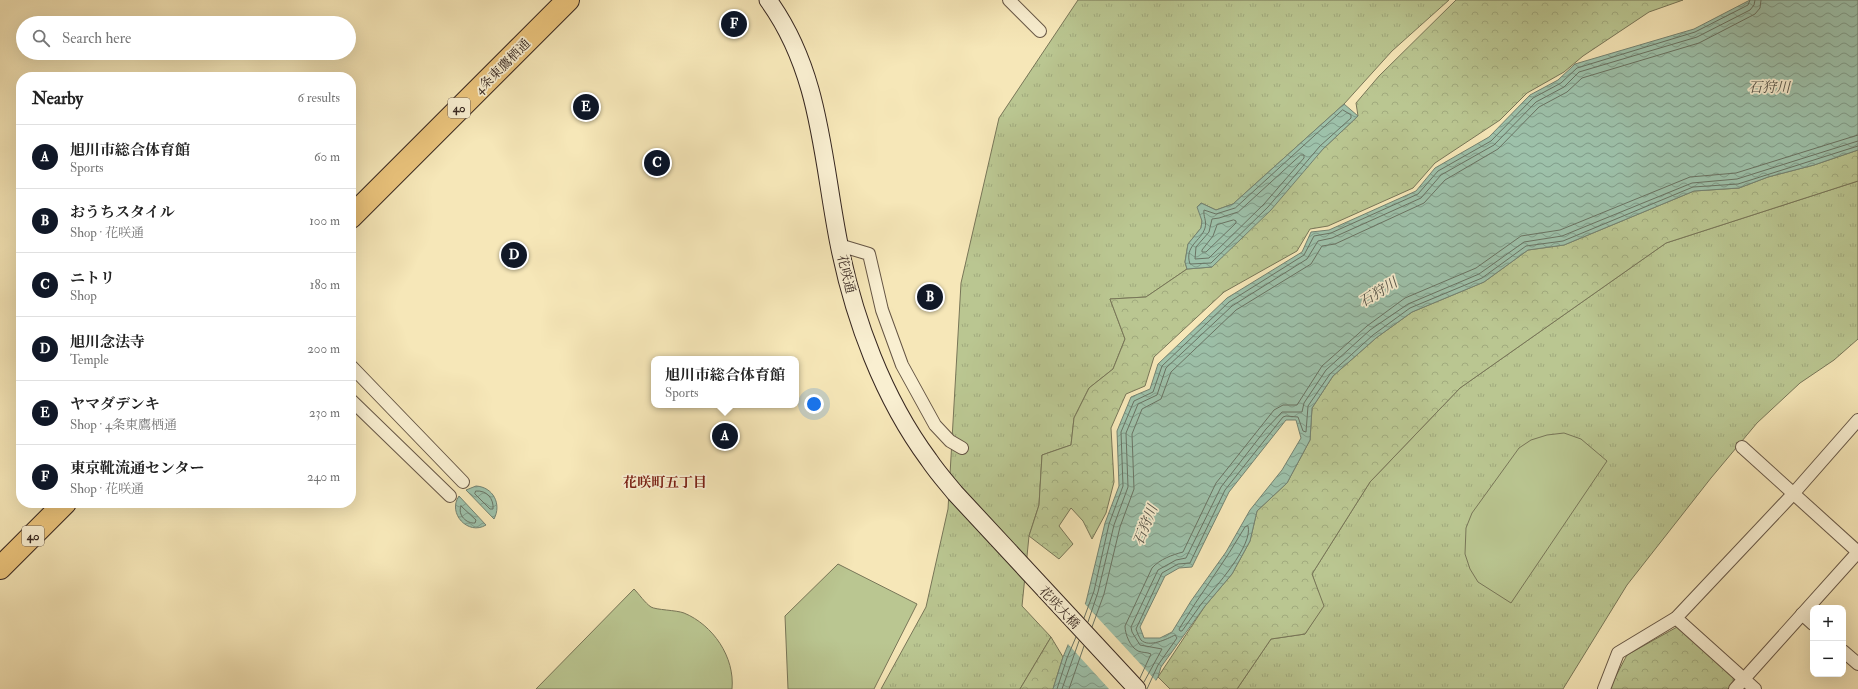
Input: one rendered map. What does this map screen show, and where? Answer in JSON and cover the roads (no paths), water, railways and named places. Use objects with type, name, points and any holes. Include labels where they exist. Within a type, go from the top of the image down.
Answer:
[{"type":"highway","name":"4条東鷹栖通","points":[[356,212],[568,0]]},
{"type":"highway","name":"40","points":[[0,568],[60,508]]},
{"type":"street","name":"花咲通","points":[[768,0],[791,39],[804,67],[816,104],[839,245],[860,321],[875,363],[897,408],[928,460],[983,524]]},
{"type":"street","points":[[1009,0],[1040,31]]},
{"type":"street","points":[[839,245],[869,254],[882,310],[902,365],[935,425],[950,441],[962,448]]},
{"type":"street","points":[[356,371],[463,482]]},
{"type":"street","points":[[356,405],[450,496]]},
{"type":"street","points":[[1604,689],[1618,653],[1676,618],[1793,494],[1858,420]]},
{"type":"street","points":[[1735,689],[1858,552],[1742,447]]},
{"type":"street","name":"花咲大橋","points":[[983,524],[1137,689]]},
{"type":"street","points":[[1802,614],[1810,621]]},
{"type":"street","points":[[1676,618],[1755,689]]},
{"type":"street","points":[[1846,654],[1858,664]]},
{"type":"water","name":"石狩川","points":[[1750,0],[1858,0],[1858,150],[1814,165],[1768,177],[1739,188],[1694,191],[1564,245],[1528,250],[1484,282],[1412,312],[1376,338],[1333,376],[1312,408],[1310,440],[1287,483],[1257,511],[1250,541],[1232,574],[1205,606],[1161,667],[1158,677],[1150,689],[1053,689],[1063,657],[1086,602],[1105,523],[1119,486],[1117,431],[1131,397],[1150,389],[1158,364],[1227,298],[1302,252],[1311,232],[1329,230],[1416,191],[1435,168],[1489,137],[1530,95],[1558,80],[1575,64],[1694,29]],"holes":[[[1286,420],[1296,420],[1301,438],[1282,470],[1250,510],[1226,552],[1191,601],[1172,632],[1160,638],[1144,638],[1140,627],[1165,576],[1179,568],[1192,567],[1229,492]]]},
{"type":"water","points":[[1344,104],[1358,116],[1323,149],[1271,210],[1212,267],[1187,269],[1185,262],[1188,244],[1201,228],[1202,221],[1197,207],[1201,203],[1216,210],[1233,204]]},
{"type":"water","points":[[476,486],[487,489],[494,497],[497,508],[494,519],[466,490]]},
{"type":"water","points":[[459,496],[486,525],[479,528],[472,528],[461,521],[456,509],[456,503]]},
{"type":"place","name":"東京靴流通センター","points":[[734,24]]},
{"type":"place","name":"ヤマダデンキ","points":[[586,107]]},
{"type":"place","name":"ニトリ","points":[[657,163]]},
{"type":"place","name":"旭川念法寺","points":[[514,255]]},
{"type":"place","name":"おうちスタイル","points":[[930,297]]},
{"type":"place","name":"旭川市総合体育館","points":[[725,436]]},
{"type":"district","name":"花咲町五丁目","points":[[665,482]]}]
